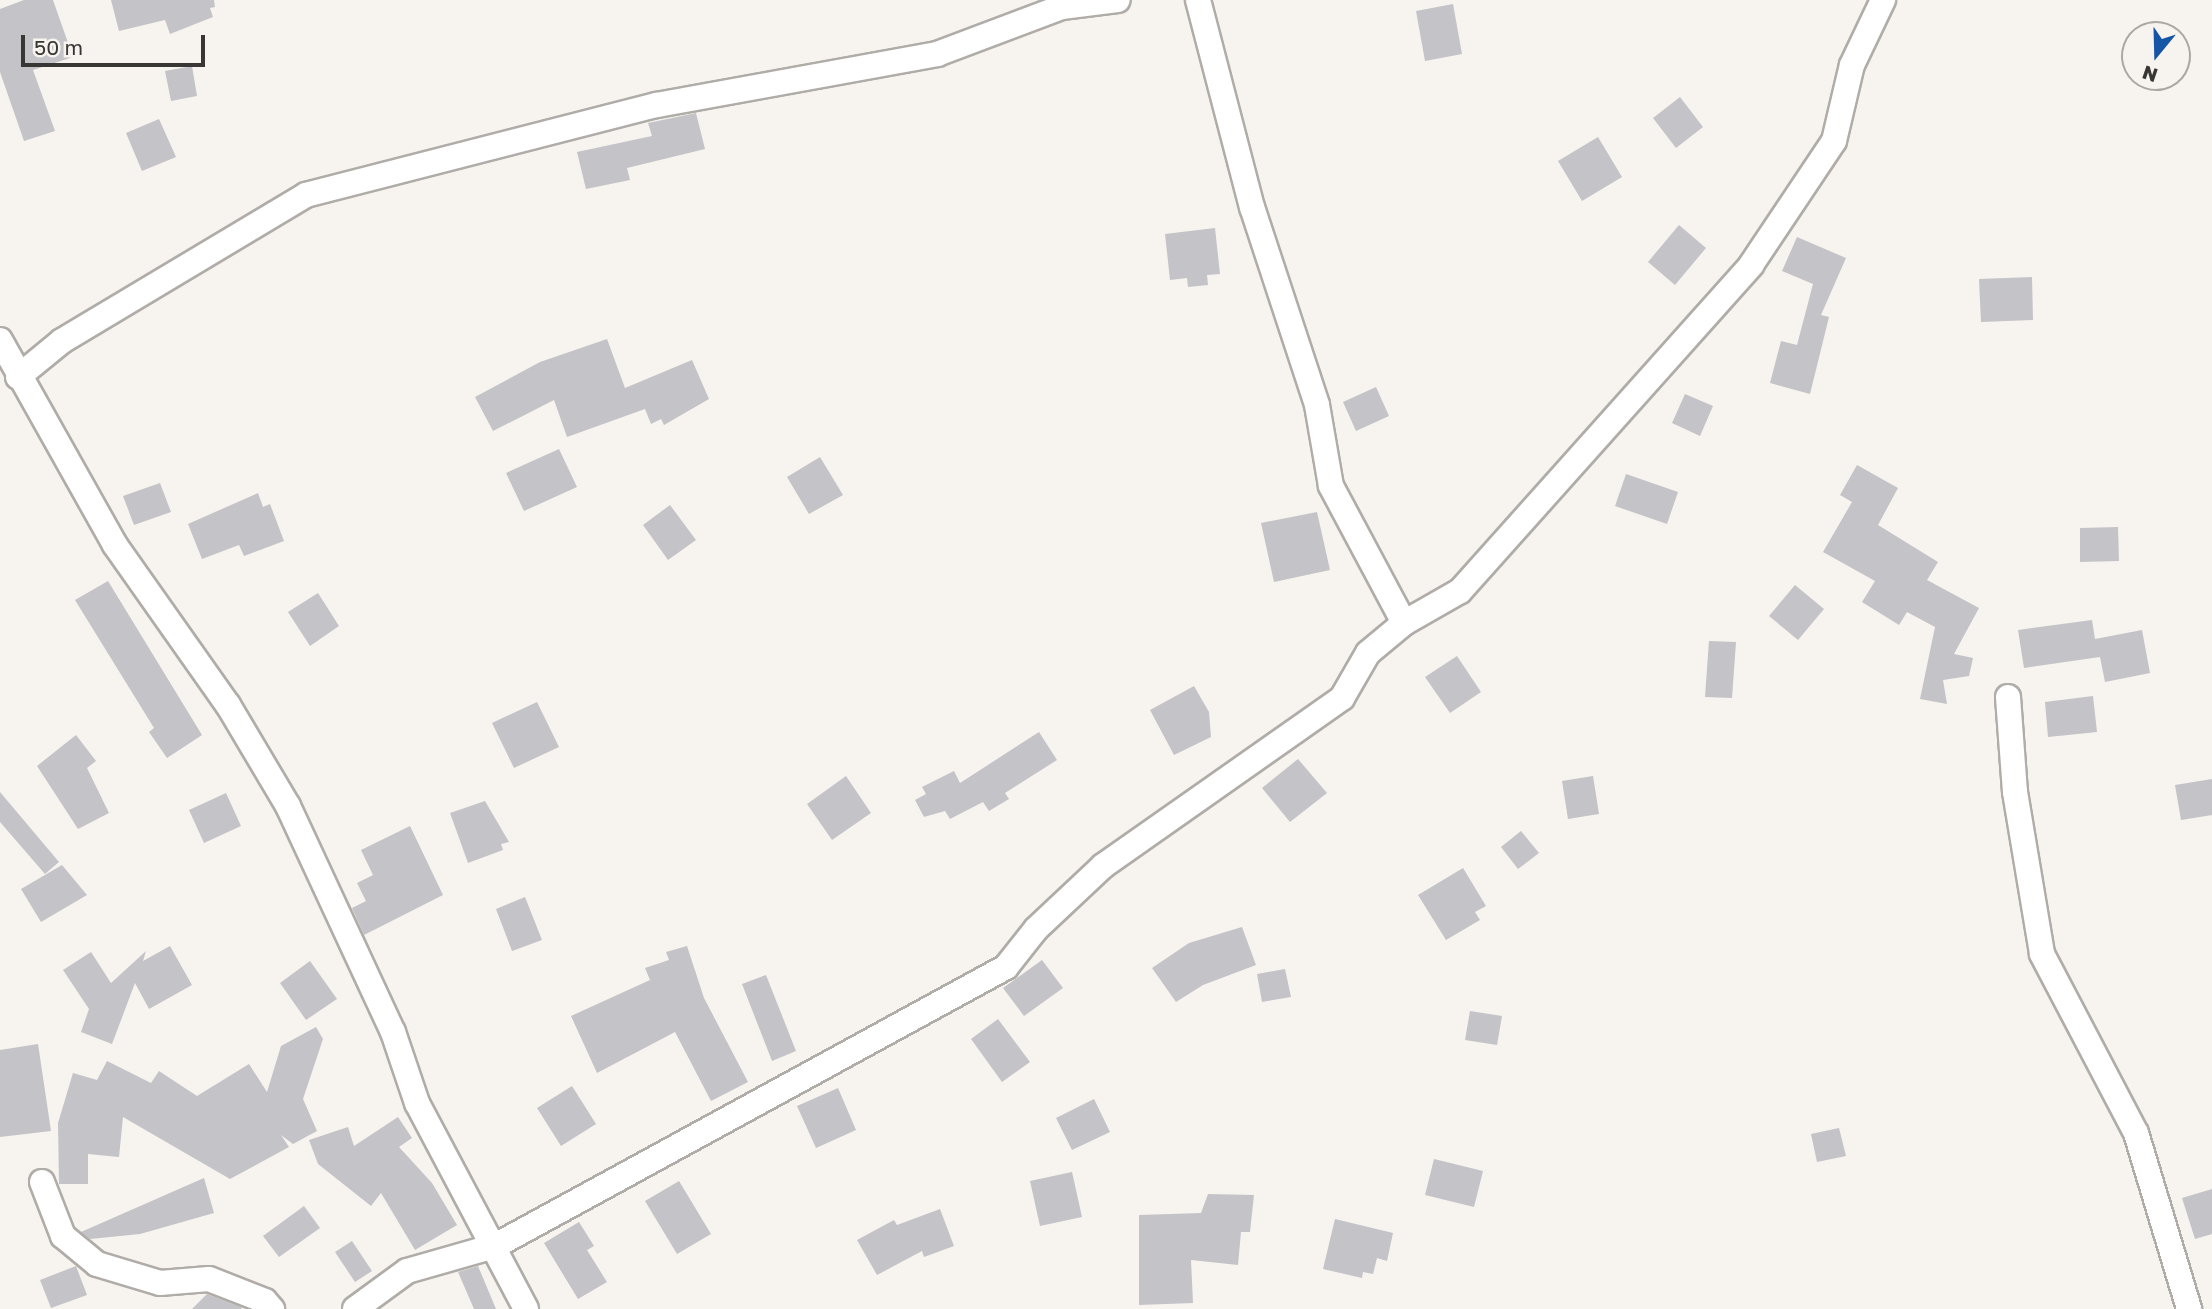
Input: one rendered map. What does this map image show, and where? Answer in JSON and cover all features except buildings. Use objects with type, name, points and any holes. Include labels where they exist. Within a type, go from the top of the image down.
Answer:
[{"type":"street","points":[[18,377],[62,341],[306,195],[657,105],[937,54],[1062,8],[1118,0]]},
{"type":"street","points":[[1198,0],[1241,170],[1317,405],[1331,486],[1404,623]]},
{"type":"street","points":[[355,1309],[407,1271],[495,1246],[1006,967],[1036,929],[1104,866],[1342,698],[1368,653],[1404,623],[1460,591],[1751,265],[1834,141],[1852,65],[1883,0]]},
{"type":"street","points":[[0,340],[18,377],[115,545],[229,705],[288,806],[393,1032],[416,1102],[495,1246],[526,1309]]},
{"type":"street","points":[[2008,697],[2015,792],[2042,954],[2140,1143],[2189,1309]]},
{"type":"street","points":[[42,1182],[63,1236],[97,1264],[160,1283],[209,1279],[265,1301],[272,1309]]}]
